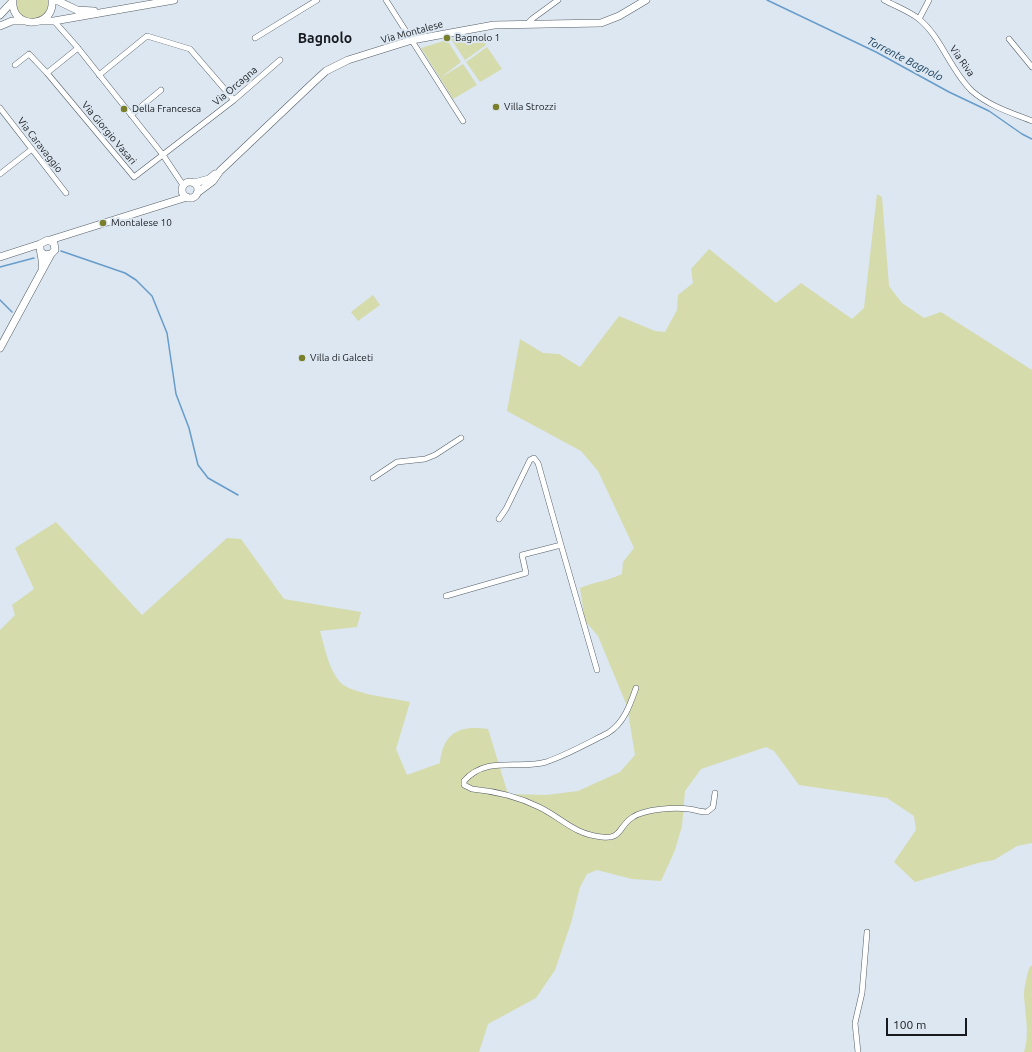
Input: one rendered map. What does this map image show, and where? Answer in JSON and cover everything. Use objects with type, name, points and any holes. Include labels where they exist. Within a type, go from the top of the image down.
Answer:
[{"type":"street","points":[[41,21],[50,13],[52,0]]},
{"type":"street","points":[[56,0],[77,10],[104,12]]},
{"type":"street","points":[[0,26],[12,21],[35,23],[41,21],[54,21],[174,0]]},
{"type":"street","points":[[255,38],[317,0]]},
{"type":"street","points":[[386,0],[463,121]]},
{"type":"street","points":[[527,24],[558,0]]},
{"type":"street","name":"Via Montalese","points":[[182,188],[189,182],[194,183],[209,179],[220,171],[306,89],[326,72],[348,60],[412,40],[494,25],[601,23],[619,16],[646,0]]},
{"type":"street","name":"Via Riva","points":[[884,0],[919,19],[934,35],[954,67],[972,90],[992,105],[1032,122]]},
{"type":"street","points":[[919,19],[929,0]]},
{"type":"street","points":[[12,1],[15,13],[23,21]]},
{"type":"street","points":[[0,15],[12,1]]},
{"type":"street","points":[[54,21],[78,48],[163,155],[187,197]]},
{"type":"street","points":[[99,75],[147,36],[190,49],[234,100]]},
{"type":"street","points":[[1009,39],[1032,67]]},
{"type":"street","points":[[47,73],[78,48]]},
{"type":"street","name":"Via Giorgio Vasari","points":[[15,65],[29,54],[47,73],[134,177],[163,155]]},
{"type":"street","name":"Via Orcagna","points":[[163,155],[234,100],[280,60]]},
{"type":"street","points":[[131,115],[161,90]]},
{"type":"street","name":"Via Caravaggio","points":[[0,108],[66,193]]},
{"type":"street","points":[[0,174],[32,149]]},
{"type":"street","name":"Via Montalese","points":[[41,249],[45,240],[68,235],[187,197],[192,198],[213,181],[220,171]]},
{"type":"street","points":[[194,183],[198,187],[197,193]]},
{"type":"street","points":[[171,203],[182,188]]},
{"type":"street","points":[[0,348],[23,309],[53,252],[61,241],[68,235]]},
{"type":"street","points":[[50,240],[54,243],[53,252]]},
{"type":"street","points":[[0,257],[28,248],[41,249]]},
{"type":"street","points":[[41,249],[44,255],[53,252]]},
{"type":"street","points":[[41,249],[43,261],[41,273]]},
{"type":"street","points":[[373,478],[397,462],[425,459],[435,455],[461,438]]},
{"type":"street","points":[[499,519],[506,509],[530,460],[534,458],[538,463],[597,670]]},
{"type":"street","points":[[446,596],[526,573],[522,555],[561,545]]},
{"type":"street","points":[[636,688],[623,717],[616,728],[608,733],[545,762],[503,764],[489,767],[467,778],[464,781],[464,785],[472,789],[528,802],[541,807],[570,828],[587,834],[610,838],[618,834],[632,817],[654,810],[688,809],[707,812],[713,807],[715,793]]},
{"type":"street","points":[[858,1052],[855,1023],[862,993],[867,932]]},
{"type":"green space","points":[[15,0],[50,0],[50,7],[44,16],[29,21],[17,12]]},
{"type":"green space","points":[[477,34],[486,45],[465,60],[451,39]]},
{"type":"green space","points":[[447,40],[461,62],[440,78],[421,48]]},
{"type":"green space","points":[[487,47],[502,69],[480,82],[466,62]]},
{"type":"green space","points":[[463,64],[477,85],[453,99],[440,78]]},
{"type":"green space","points":[[877,194],[882,197],[889,286],[902,303],[924,318],[941,312],[1032,370],[1032,843],[1017,846],[994,860],[978,863],[915,882],[894,862],[916,830],[914,816],[887,798],[799,785],[774,751],[766,747],[701,769],[685,791],[682,826],[675,850],[661,881],[632,879],[597,870],[587,874],[580,887],[571,923],[555,970],[536,998],[488,1024],[479,1052],[0,1052],[0,630],[15,615],[12,605],[34,589],[15,548],[56,522],[142,615],[227,538],[241,539],[284,599],[361,612],[357,627],[320,631],[325,651],[335,676],[344,685],[372,695],[410,702],[396,749],[407,775],[440,763],[445,744],[455,733],[469,728],[478,728],[488,729],[508,794],[546,795],[578,791],[620,772],[635,755],[627,706],[598,636],[585,621],[580,588],[622,574],[623,562],[634,548],[598,471],[581,451],[507,411],[520,339],[543,353],[559,354],[580,367],[619,316],[655,331],[665,332],[677,310],[678,295],[693,283],[691,269],[709,249],[776,303],[801,283],[852,319],[864,308]]},
{"type":"green space","points":[[373,295],[380,305],[358,321],[351,312]]},
{"type":"green space","points":[[1032,965],[1032,1052],[1024,1052],[1027,1038],[1027,1024],[1024,993],[1029,968]]},
{"type":"waterway","name":"Torrente Bagnolo","points":[[767,0],[876,52],[949,92],[989,111],[1022,134],[1032,139]]},
{"type":"waterway","points":[[61,251],[125,273],[136,280],[152,296],[167,333],[176,394],[189,428],[198,465],[208,478],[238,495]]},
{"type":"waterway","points":[[0,267],[34,258]]},
{"type":"waterway","points":[[0,300],[12,312]]},
{"type":"place","name":"Bagnolo 1","points":[[447,38]]},
{"type":"place","name":"Villa Strozzi","points":[[496,107]]},
{"type":"place","name":"Della Francesca","points":[[124,109]]},
{"type":"place","name":"Montalese 10","points":[[103,223]]},
{"type":"place","name":"Villa di Galceti","points":[[302,358]]},
{"type":"district","name":"Bagnolo","points":[[325,38]]}]
